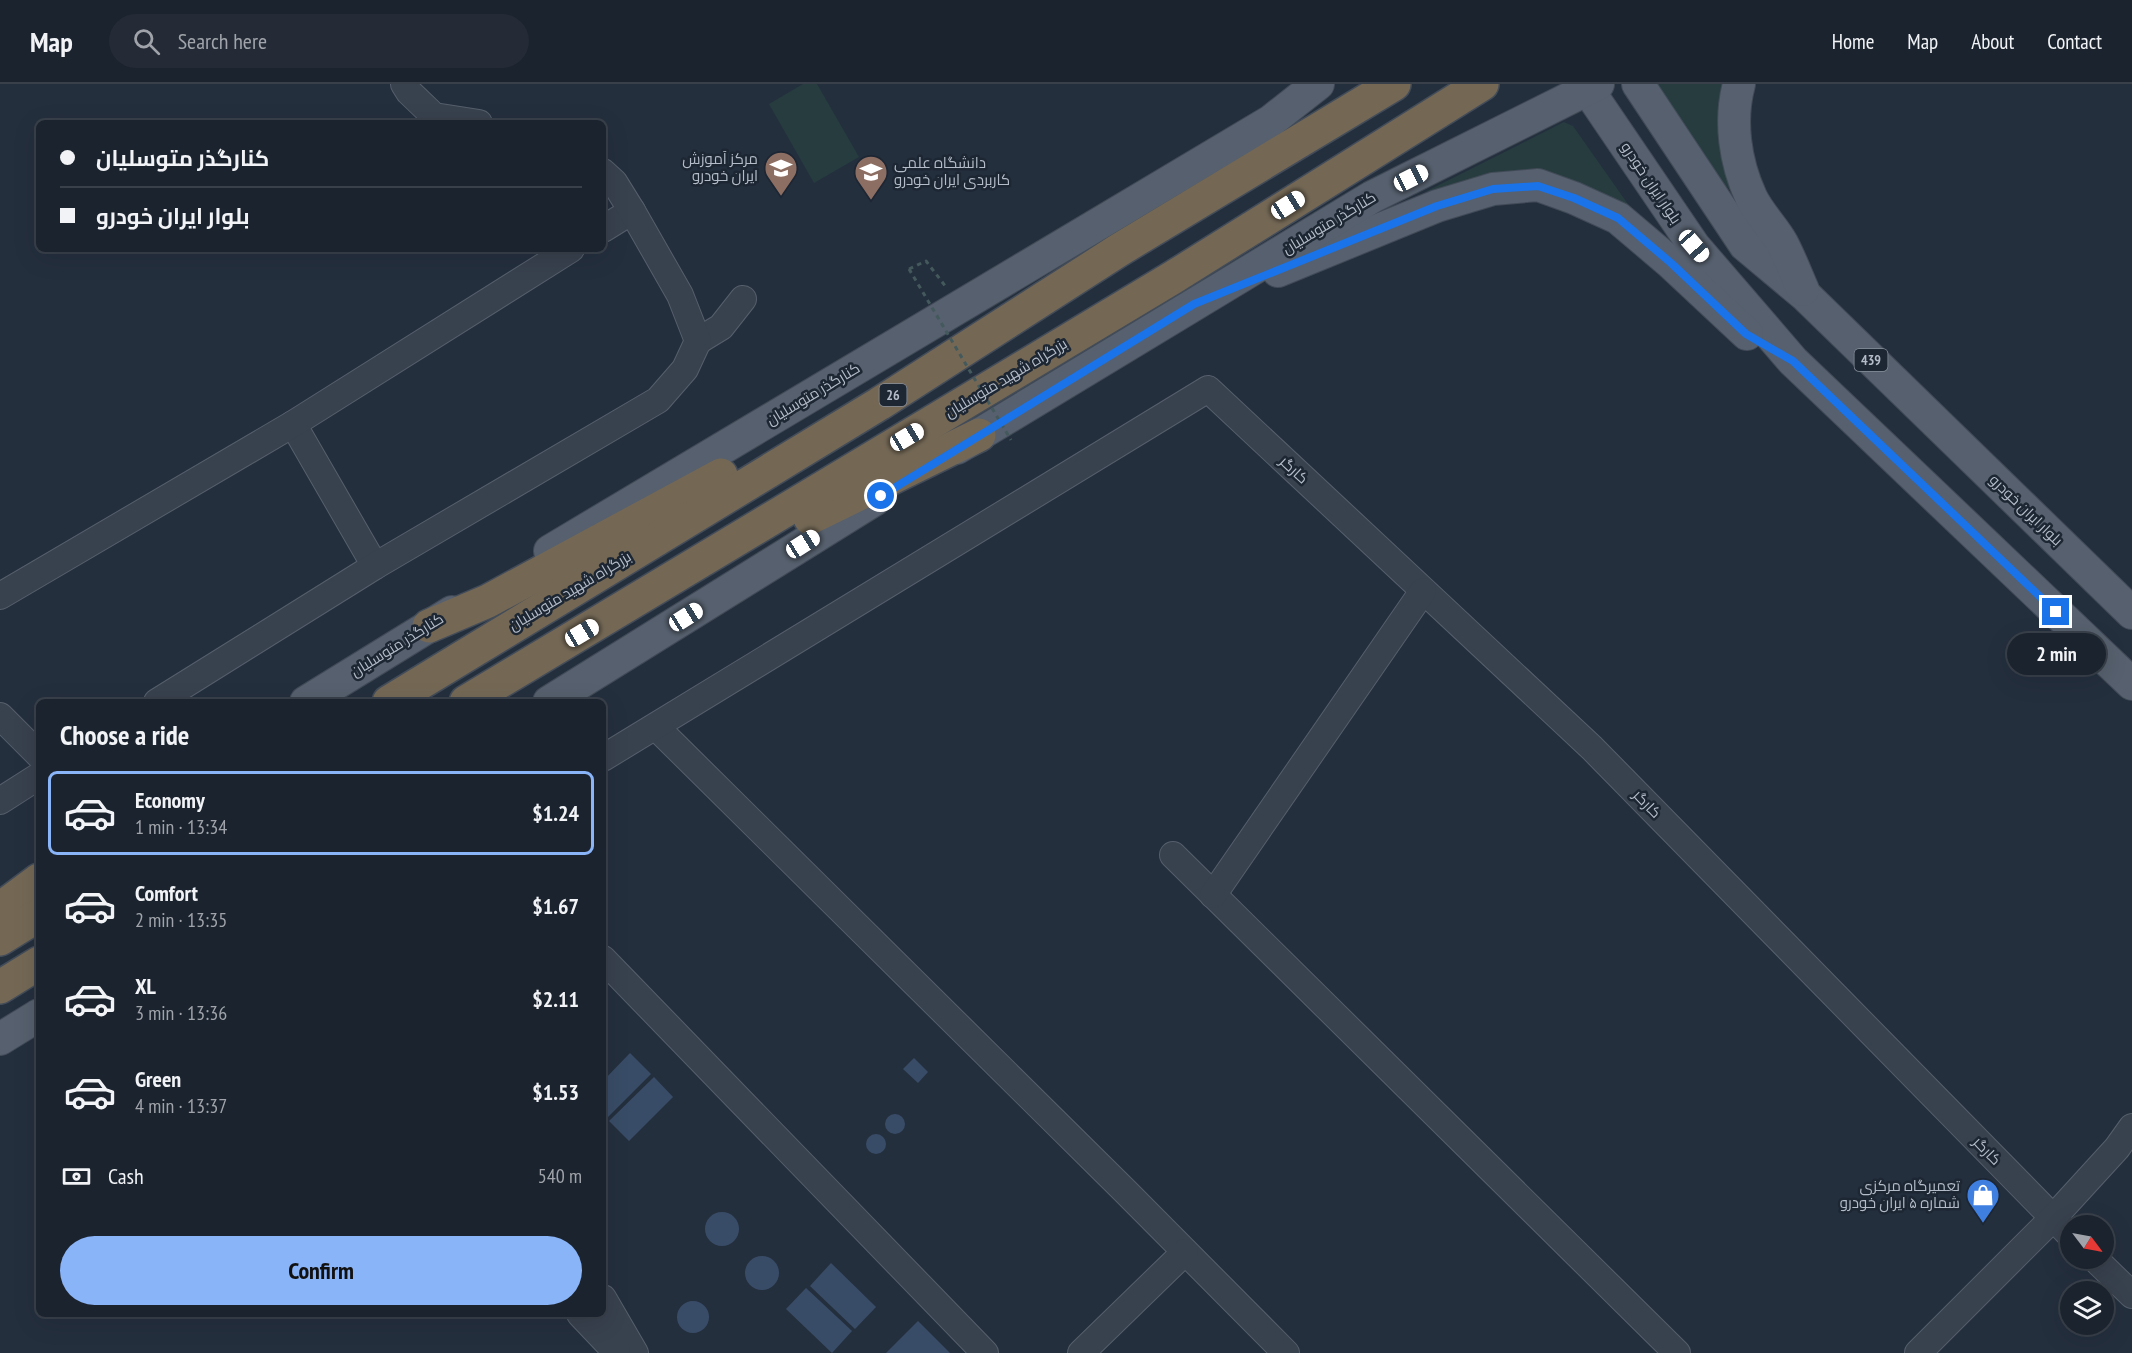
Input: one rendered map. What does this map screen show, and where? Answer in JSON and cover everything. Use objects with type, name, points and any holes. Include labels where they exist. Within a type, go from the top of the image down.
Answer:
[{"type":"highway","name":"بزرگراه شهید متوسلیان","points":[[394,699],[879,404],[1119,250],[1395,84]]},
{"type":"highway","name":"بزرگراه شهید متوسلیان","points":[[471,699],[1172,278],[1482,84]]},
{"type":"highway","points":[[429,626],[488,601],[762,453],[879,404]]},
{"type":"highway","points":[[601,621],[995,438]]},
{"type":"highway","points":[[0,909],[36,882]]},
{"type":"highway","points":[[0,939],[36,917]]},
{"type":"highway","points":[[0,987],[36,965]]},
{"type":"main road","name":"کنارگذر متوسلیان","points":[[311,699],[612,513],[1271,121],[1318,84]]},
{"type":"main road","name":"بلوار ایران خودرو","points":[[1638,84],[1745,245],[1806,296],[2132,613]]},
{"type":"main road","points":[[1739,84],[1734,101],[1733,125],[1737,156],[1751,198],[1781,242],[1806,296]]},
{"type":"main road","name":"کنارگذر متوسلیان","points":[[554,699],[995,438],[1194,304],[1372,197],[1590,86]]},
{"type":"main road","name":"بلوار ایران خودرو","points":[[1590,86],[1694,246],[1793,361],[2132,684]]},
{"type":"main road","points":[[1194,304],[1437,206],[1493,189],[1538,186],[1574,198],[1618,218],[1671,263],[1746,334],[1793,361]]},
{"type":"main road","points":[[0,892],[36,870]]},
{"type":"main road","points":[[0,1039],[36,1017]]},
{"type":"street","points":[[404,84],[409,92],[434,116],[460,120]]},
{"type":"street","points":[[606,175],[614,182],[632,211],[680,295],[698,341]]},
{"type":"street","points":[[606,227],[632,211]]},
{"type":"street","points":[[0,596],[293,424],[566,252]]},
{"type":"street","points":[[163,699],[375,566],[658,400],[685,369],[698,341],[721,327],[743,299]]},
{"type":"street","name":"کارگر","points":[[656,727],[1208,389],[1592,748],[2060,1226]]},
{"type":"street","points":[[293,424],[375,566]]},
{"type":"street","points":[[1213,895],[1423,591]]},
{"type":"street","points":[[0,716],[36,752]]},
{"type":"street","points":[[606,756],[656,727],[1286,1353]]},
{"type":"street","points":[[2,797],[36,778]]},
{"type":"street","points":[[1173,855],[1677,1353]]},
{"type":"street","points":[[606,962],[985,1353]]},
{"type":"street","points":[[2070,1215],[2132,1128]]},
{"type":"street","points":[[1918,1353],[2060,1228]]},
{"type":"street","points":[[1081,1353],[1185,1252]]},
{"type":"street","points":[[2105,1269],[2132,1295]]},
{"type":"street","points":[[606,1303],[635,1353]]},
{"type":"street","points":[[583,1317],[617,1353]]},
{"type":"path","points":[[960,308],[926,261],[909,269],[995,438]]},
{"type":"green space","points":[[803,84],[817,84],[859,157],[814,183],[769,104]]},
{"type":"green space","points":[[1651,84],[1729,84],[1732,192],[1705,165]]},
{"type":"green space","points":[[1564,122],[1573,126],[1649,234],[1502,173],[1425,192]]},
{"type":"water","points":[[630,1053],[651,1074],[607,1118],[606,1078]]},
{"type":"water","points":[[914,1058],[928,1072],[918,1083],[903,1069]]},
{"type":"water","points":[[654,1077],[673,1097],[629,1141],[609,1121]]},
{"type":"water","points":[[895,1114],[902,1117],[905,1124],[902,1131],[895,1134],[888,1131],[885,1124],[888,1117]]},
{"type":"water","points":[[876,1134],[883,1137],[886,1144],[883,1151],[876,1154],[869,1151],[866,1144],[869,1137]]},
{"type":"water","points":[[722,1212],[734,1217],[739,1229],[734,1241],[722,1246],[710,1241],[705,1229],[710,1217]]},
{"type":"water","points":[[762,1256],[774,1261],[779,1273],[774,1285],[762,1290],[750,1285],[745,1273],[750,1261]]},
{"type":"water","points":[[831,1263],[876,1307],[855,1329],[810,1286]]},
{"type":"water","points":[[806,1288],[852,1331],[832,1353],[786,1309]]},
{"type":"water","points":[[693,1301],[705,1305],[709,1317],[705,1329],[693,1333],[681,1329],[677,1317],[681,1305]]},
{"type":"water","points":[[918,1321],[950,1353],[886,1353]]},
{"type":"place","name":"مرکز آموزش ایران خودرو","points":[[781,197]]},
{"type":"place","name":"دانشگاه علمی کاربردی ایران خودرو","points":[[871,201]]},
{"type":"place","name":"تعمیرگاه مرکزی شماره ۵ ایران خودرو","points":[[1983,1224]]},
{"type":"route","points":[[881,496],[1194,304],[1437,206],[1493,189],[1538,186],[1574,198],[1618,218],[1671,263],[1746,334],[1793,361],[2056,612]]}]
